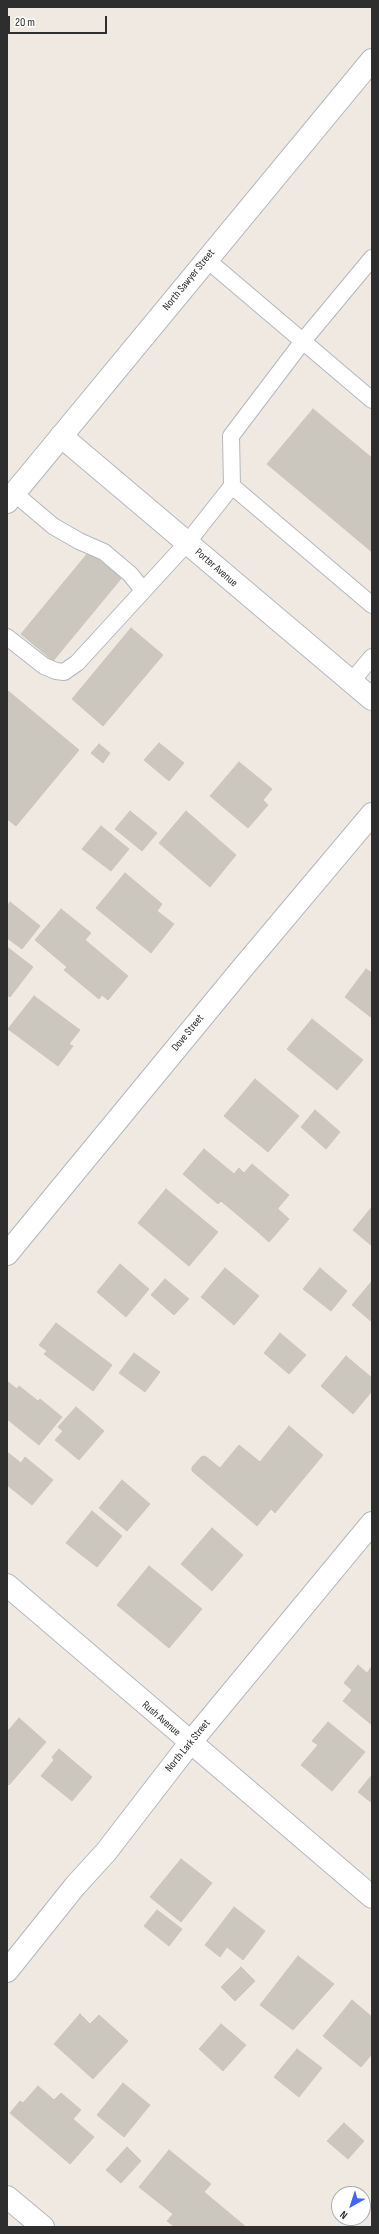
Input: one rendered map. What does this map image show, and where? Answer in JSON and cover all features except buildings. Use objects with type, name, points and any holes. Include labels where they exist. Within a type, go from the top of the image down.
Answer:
[{"type":"street","name":"North Sawyer Street","points":[[10,498],[206,259],[370,67]]},
{"type":"street","name":"Porter Avenue","points":[[61,436],[372,699]]},
{"type":"street","name":"Dove Street","points":[[7,1254],[240,971],[372,814]]},
{"type":"street","name":"North Lark Street","points":[[7,1971],[75,1886],[106,1852],[190,1743],[372,1523]]},
{"type":"street","name":"Rush Avenue","points":[[7,1585],[372,1898]]},
{"type":"street","points":[[7,2197],[43,2227]]},
{"type":"lane","points":[[7,637],[44,666],[64,672],[77,663],[186,543],[232,486],[231,436],[303,341],[372,258]]},
{"type":"lane","points":[[206,259],[372,400]]},
{"type":"lane","points":[[232,486],[372,605]]},
{"type":"lane","points":[[10,498],[79,541],[104,552],[130,574],[143,590]]},
{"type":"lane","points":[[351,682],[372,657]]}]
